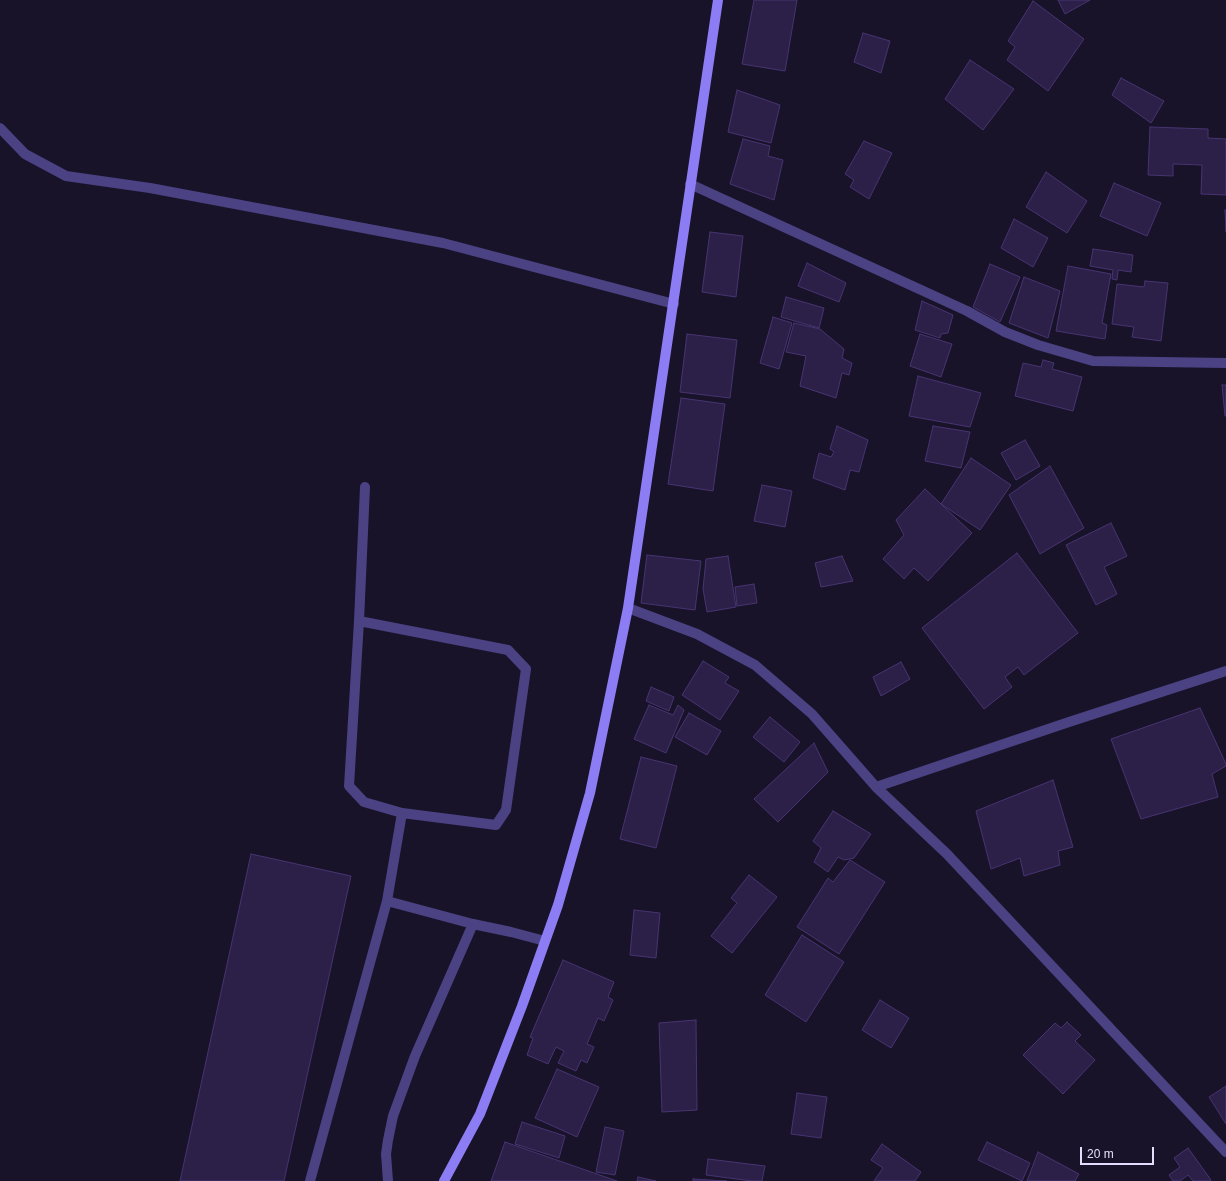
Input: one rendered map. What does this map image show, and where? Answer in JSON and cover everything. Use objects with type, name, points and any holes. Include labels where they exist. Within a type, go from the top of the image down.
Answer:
[{"type":"street","points":[[444,1181],[480,1114],[522,1006],[558,905],[590,793],[628,608],[718,0]]},
{"type":"street","points":[[0,128],[25,154],[66,176],[150,188],[443,243],[674,304]]},
{"type":"street","points":[[690,184],[967,311],[1005,332],[1038,345],[1093,361],[1226,363]]},
{"type":"street","points":[[359,621],[508,650],[526,669],[506,810],[496,825],[402,814],[364,802],[349,786],[365,487]]},
{"type":"street","points":[[628,608],[697,634],[754,665],[812,714],[876,787],[947,854],[1226,1152]]},
{"type":"street","points":[[876,787],[1226,671]]},
{"type":"street","points":[[310,1181],[387,901],[402,814]]},
{"type":"street","points":[[387,901],[545,941]]},
{"type":"street","points":[[388,1181],[386,1154],[393,1116],[415,1056],[473,924]]},
{"type":"building","points":[[754,0],[797,0],[785,71],[742,64]]},
{"type":"building","points":[[1058,0],[1090,0],[1065,14]]},
{"type":"building","points":[[1033,1],[1084,39],[1048,91],[1007,60],[1015,47],[1008,41]]},
{"type":"building","points":[[863,33],[890,41],[881,73],[854,62]]},
{"type":"building","points":[[970,60],[1014,89],[983,130],[945,99]]},
{"type":"building","points":[[1121,78],[1164,101],[1151,123],[1112,95]]},
{"type":"building","points":[[737,90],[780,105],[771,143],[728,132]]},
{"type":"building","points":[[1150,127],[1208,129],[1208,138],[1226,139],[1226,195],[1201,194],[1202,165],[1173,164],[1173,176],[1148,175]]},
{"type":"building","points":[[743,139],[770,146],[768,156],[783,160],[774,200],[730,184]]},
{"type":"building","points":[[864,141],[892,153],[869,199],[850,187],[854,180],[845,174]]},
{"type":"building","points":[[1046,172],[1087,201],[1067,233],[1026,207]]},
{"type":"building","points":[[1114,183],[1161,203],[1147,236],[1100,216]]},
{"type":"building","points":[[1225,210],[1226,210],[1226,232]]},
{"type":"building","points":[[1014,219],[1048,238],[1033,267],[1001,248]]},
{"type":"building","points":[[710,232],[743,236],[736,297],[702,292]]},
{"type":"building","points":[[1093,249],[1133,255],[1131,272],[1118,270],[1117,280],[1112,279],[1113,270],[1090,266]]},
{"type":"building","points":[[807,263],[846,283],[839,302],[798,286]]},
{"type":"building","points":[[990,264],[1020,277],[1000,322],[973,307]]},
{"type":"building","points":[[1068,266],[1111,274],[1102,323],[1107,325],[1105,339],[1056,331]]},
{"type":"building","points":[[1024,277],[1060,291],[1048,338],[1009,323]]},
{"type":"building","points":[[1145,281],[1168,283],[1161,341],[1132,337],[1134,327],[1112,324],[1117,284],[1144,287]]},
{"type":"building","points":[[786,297],[824,308],[819,328],[781,317]]},
{"type":"building","points":[[922,301],[953,315],[948,333],[941,334],[940,338],[915,330]]},
{"type":"building","points":[[773,317],[792,323],[779,369],[760,363]]},
{"type":"building","points":[[794,323],[820,329],[844,349],[842,358],[852,363],[849,375],[842,373],[836,398],[800,386],[806,356],[786,352]]},
{"type":"building","points":[[687,334],[737,340],[730,398],[680,392]]},
{"type":"building","points":[[920,334],[952,344],[941,377],[910,366]]},
{"type":"building","points":[[1043,360],[1054,363],[1052,369],[1082,377],[1073,411],[1015,396],[1023,363],[1041,367]]},
{"type":"building","points":[[918,376],[981,393],[970,427],[909,416]]},
{"type":"building","points":[[1222,385],[1226,385],[1226,416],[1225,416]]},
{"type":"building","points":[[681,398],[725,404],[713,491],[668,484]]},
{"type":"building","points":[[837,426],[868,440],[859,472],[850,470],[845,490],[813,478],[819,453],[831,457],[834,452],[830,449]]},
{"type":"building","points":[[933,426],[970,432],[961,468],[925,461]]},
{"type":"building","points":[[1025,440],[1040,466],[1016,480],[1001,453]]},
{"type":"building","points":[[971,458],[1011,485],[980,530],[941,504]]},
{"type":"building","points":[[1050,466],[1084,528],[1040,554],[1009,495]]},
{"type":"building","points":[[762,485],[792,491],[785,527],[754,521]]},
{"type":"building","points":[[925,489],[972,533],[928,581],[914,568],[904,579],[883,559],[904,535],[896,520]]},
{"type":"building","points":[[1111,523],[1127,556],[1104,567],[1117,594],[1096,605],[1066,545]]},
{"type":"building","points":[[1017,553],[1078,633],[1024,675],[1018,667],[1005,677],[1012,687],[984,709],[922,628]]},
{"type":"building","points":[[647,555],[701,561],[695,610],[641,603]]},
{"type":"building","points":[[728,556],[736,607],[707,612],[703,589],[706,559]]},
{"type":"building","points":[[842,556],[853,581],[821,587],[815,563]]},
{"type":"building","points":[[754,584],[757,603],[737,606],[735,587]]},
{"type":"building","points":[[703,661],[729,677],[725,683],[739,691],[720,720],[682,695]]},
{"type":"building","points":[[901,662],[910,679],[881,696],[873,677]]},
{"type":"building","points":[[651,687],[674,697],[669,711],[646,701]]},
{"type":"building","points":[[649,705],[673,715],[678,705],[684,710],[666,753],[634,739]]},
{"type":"building","points":[[1200,708],[1226,764],[1226,766],[1212,774],[1218,797],[1141,819],[1111,739]]},
{"type":"building","points":[[689,713],[721,731],[707,755],[675,737]]},
{"type":"building","points":[[770,717],[800,742],[784,762],[753,737]]},
{"type":"building","points":[[814,743],[828,772],[778,822],[754,799]]},
{"type":"building","points":[[641,757],[677,766],[656,848],[620,839]]},
{"type":"building","points":[[1053,780],[1073,847],[1058,851],[1060,865],[1024,876],[1020,858],[991,869],[976,811]]},
{"type":"building","points":[[833,811],[871,834],[854,858],[844,860],[838,857],[828,872],[814,862],[821,848],[813,841]]},
{"type":"building","points":[[251,854],[351,876],[284,1181],[180,1181]]},
{"type":"building","points":[[850,860],[885,882],[839,954],[797,927],[828,878],[833,882]]},
{"type":"building","points":[[749,875],[777,897],[732,953],[711,936],[737,903],[731,898]]},
{"type":"building","points":[[634,910],[660,913],[656,958],[630,955]]},
{"type":"building","points":[[802,935],[844,962],[806,1022],[765,995]]},
{"type":"building","points":[[563,960],[614,982],[608,997],[613,1000],[604,1021],[598,1018],[587,1044],[594,1047],[587,1063],[581,1060],[576,1071],[558,1063],[564,1051],[556,1047],[548,1064],[527,1055],[533,1038],[530,1037]]},
{"type":"building","points":[[880,1000],[909,1018],[891,1048],[862,1030]]},
{"type":"building","points":[[696,1020],[697,1110],[662,1112],[659,1023]]},
{"type":"building","points":[[1067,1022],[1081,1035],[1075,1041],[1095,1060],[1063,1094],[1023,1055],[1055,1023],[1061,1028]]},
{"type":"building","points":[[557,1069],[599,1087],[577,1137],[535,1118]]},
{"type":"building","points":[[1226,1086],[1226,1124],[1209,1097]]},
{"type":"building","points":[[797,1093],[827,1097],[821,1138],[791,1134]]},
{"type":"building","points":[[522,1122],[565,1136],[559,1158],[515,1144]]},
{"type":"building","points":[[605,1127],[624,1131],[615,1175],[596,1172]]},
{"type":"building","points":[[505,1142],[617,1181],[491,1181]]},
{"type":"building","points":[[987,1142],[1030,1163],[1022,1181],[978,1160]]},
{"type":"building","points":[[882,1144],[921,1172],[915,1181],[874,1181],[883,1168],[871,1160]]},
{"type":"building","points":[[1188,1148],[1211,1180],[1210,1181],[1193,1181],[1188,1175],[1180,1181],[1173,1181],[1169,1175],[1180,1167],[1174,1158]]},
{"type":"building","points":[[1038,1152],[1079,1174],[1075,1181],[1027,1181]]},
{"type":"building","points":[[708,1159],[765,1166],[762,1181],[706,1175]]},
{"type":"building","points":[[638,1177],[656,1181],[637,1181]]},
{"type":"building","points":[[693,1179],[727,1181],[693,1181]]}]
